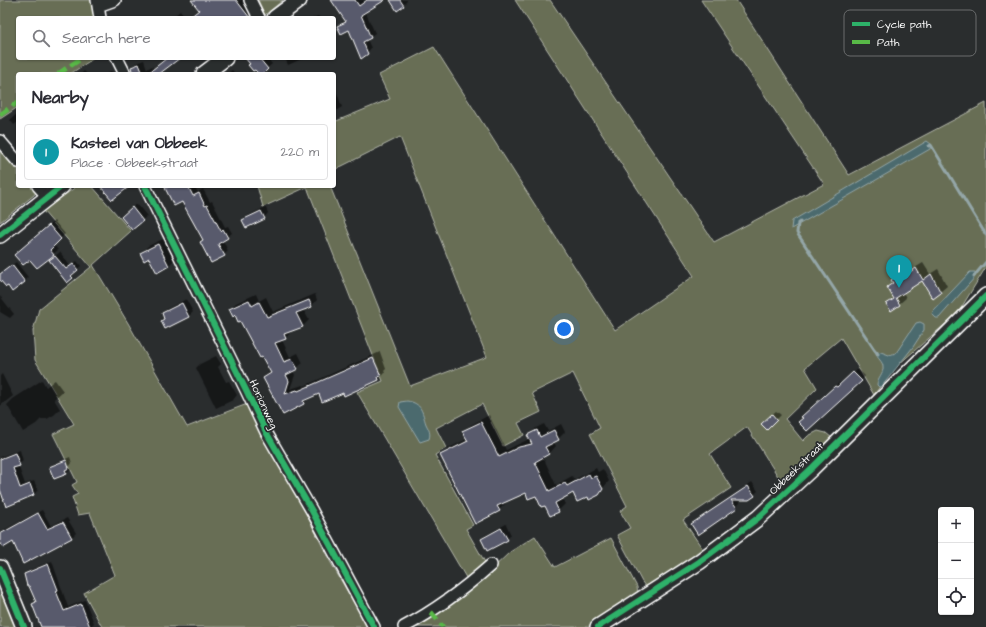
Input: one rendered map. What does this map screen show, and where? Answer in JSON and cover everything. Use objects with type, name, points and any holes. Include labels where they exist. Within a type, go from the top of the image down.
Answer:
[{"type":"street","points":[[100,16],[97,3],[115,0]]},
{"type":"street","points":[[250,0],[258,16]]},
{"type":"street","points":[[278,16],[299,0]]},
{"type":"street","points":[[118,60],[124,72]]},
{"type":"street","points":[[206,72],[222,60]]},
{"type":"street","points":[[0,141],[16,160]]},
{"type":"street","points":[[0,235],[43,192],[56,188]]},
{"type":"street","name":"Horionweg","points":[[146,188],[266,432],[312,511],[374,627]]},
{"type":"street","name":"Obbeekstraat","points":[[598,627],[699,562],[758,518],[812,468],[986,296]]},
{"type":"street","points":[[404,627],[431,612],[467,586],[491,565]]},
{"type":"street","points":[[0,568],[24,627]]},
{"type":"green space","points":[[0,0],[94,0],[98,16],[16,16],[16,60],[91,60],[73,72],[16,72],[16,108],[0,119]]},
{"type":"green space","points":[[258,0],[283,0],[265,15]]},
{"type":"green space","points":[[515,0],[550,0],[714,242],[824,184],[701,0],[736,0],[849,175],[986,103],[986,267],[958,313],[891,371],[874,395],[841,338],[805,368],[817,388],[785,419],[803,441],[808,436],[818,431],[826,433],[832,438],[784,486],[747,427],[710,454],[731,488],[683,520],[704,551],[651,588],[646,587],[617,535],[630,528],[620,511],[627,506],[590,434],[600,428],[573,373],[532,393],[541,412],[518,423],[524,435],[503,446],[482,404],[436,428],[446,448],[435,455],[473,525],[466,529],[486,564],[468,581],[357,392],[383,381],[307,188],[331,188],[410,386],[487,357],[400,137],[336,169],[336,121],[390,99],[379,75],[434,47],[615,330],[694,276]]},
{"type":"green space","points":[[0,148],[16,167],[16,188],[34,188],[37,191],[0,222]]},
{"type":"green space","points":[[74,188],[94,188],[131,231],[93,265],[187,427],[250,403],[331,563],[368,627],[102,627],[84,593],[115,575],[90,513],[78,515],[72,497],[78,494],[72,485],[77,482],[53,434],[74,424],[35,360],[33,331],[39,309],[91,267],[43,211]]},
{"type":"green space","points":[[258,188],[305,188],[263,207]]},
{"type":"green space","points":[[535,536],[555,567],[611,538],[637,587],[638,596],[590,627],[413,627],[490,571],[510,552]]},
{"type":"green space","points":[[0,585],[16,627],[0,627]]},
{"type":"water","points":[[927,141],[931,144],[930,149],[791,229],[792,221]]},
{"type":"water","points":[[970,272],[975,272],[976,276],[939,318],[936,318],[932,314],[933,311]]},
{"type":"water","points":[[920,322],[924,324],[924,330],[913,347],[882,386],[879,387],[877,382],[883,367],[876,353],[878,351],[889,355],[896,353],[916,323]]},
{"type":"water","points":[[407,401],[416,404],[421,409],[430,435],[429,439],[420,442],[399,407],[400,402]]},
{"type":"building","points":[[191,0],[236,0],[248,16],[192,16],[199,10]]},
{"type":"building","points":[[331,0],[355,0],[359,6],[367,0],[385,0],[361,15],[371,38],[363,42],[368,54],[361,59],[349,30],[341,34],[337,26],[346,22]]},
{"type":"building","points":[[390,0],[400,0],[404,6],[397,11]]},
{"type":"building","points":[[164,60],[177,60],[162,72],[150,72]]},
{"type":"building","points":[[247,60],[261,60],[268,69],[265,72],[253,71],[248,65],[250,64]]},
{"type":"building","points":[[139,64],[142,72],[132,72],[131,67]]},
{"type":"building","points":[[102,188],[127,188],[112,200]]},
{"type":"building","points":[[165,188],[189,188],[193,196],[199,193],[205,206],[207,205],[221,231],[223,229],[228,238],[218,244],[225,256],[211,263],[200,242],[203,240],[182,202],[174,206]]},
{"type":"building","points":[[132,207],[143,221],[132,230],[121,217]]},
{"type":"building","points":[[261,211],[265,219],[246,228],[242,220]]},
{"type":"building","points":[[49,225],[61,239],[50,250],[54,255],[37,268],[30,260],[23,265],[14,255]]},
{"type":"building","points":[[158,244],[169,266],[157,273],[149,258],[144,261],[140,253]]},
{"type":"building","points":[[55,256],[66,269],[73,264],[78,270],[71,276],[73,278],[67,283],[49,260]]},
{"type":"building","points":[[12,265],[25,282],[12,292],[8,286],[6,287],[0,280],[0,274]]},
{"type":"building","points":[[916,268],[923,280],[931,274],[941,293],[933,299],[922,281],[896,298],[900,305],[891,311],[886,304],[894,299],[887,287],[893,283],[891,280],[899,274],[901,278]]},
{"type":"building","points":[[249,300],[252,306],[259,302],[267,317],[309,300],[312,307],[296,313],[303,327],[284,334],[286,339],[275,343],[284,362],[292,359],[298,369],[286,375],[289,381],[285,394],[298,391],[373,358],[381,376],[378,377],[379,380],[344,396],[343,393],[322,402],[319,394],[303,401],[304,404],[283,415],[263,378],[271,373],[262,357],[260,358],[240,321],[238,322],[235,315],[233,317],[229,309]]},
{"type":"building","points":[[182,303],[189,317],[165,329],[161,321],[164,319],[162,313]]},
{"type":"building","points":[[853,372],[862,381],[807,431],[798,422],[803,418],[801,417]]},
{"type":"building","points":[[772,414],[777,420],[767,430],[761,424]]},
{"type":"building","points":[[481,422],[499,457],[519,447],[532,444],[527,435],[537,430],[540,437],[554,430],[559,440],[545,447],[549,454],[535,462],[549,491],[565,483],[567,486],[589,474],[591,478],[596,476],[603,489],[599,495],[589,500],[588,497],[577,502],[573,493],[555,503],[559,512],[550,516],[545,506],[541,507],[536,496],[528,499],[526,493],[497,506],[500,511],[475,524],[440,455],[468,441],[462,431]]},
{"type":"building","points":[[15,453],[20,466],[13,468],[20,488],[30,484],[34,495],[6,507],[0,489],[0,459]]},
{"type":"building","points":[[66,460],[69,468],[65,470],[67,474],[54,479],[49,467]]},
{"type":"building","points":[[748,486],[755,496],[749,500],[731,500],[737,508],[698,535],[691,524]]},
{"type":"building","points":[[38,513],[47,529],[63,522],[72,538],[23,564],[13,542],[3,548],[0,541],[0,534]]},
{"type":"building","points":[[501,528],[508,540],[487,551],[481,539]]},
{"type":"building","points":[[48,564],[64,611],[81,604],[90,627],[41,627],[32,604],[36,602],[29,586],[27,586],[24,574]]},
{"type":"waterway","points":[[929,146],[931,145],[986,235]]},
{"type":"waterway","points":[[800,222],[798,223],[797,233],[878,354]]},
{"type":"waterway","points":[[974,276],[986,262]]},
{"type":"marked path","points":[[61,72],[79,60]]},
{"type":"marked path","points":[[0,115],[16,103]]},
{"type":"marked path","points":[[431,612],[443,627]]},
{"type":"cycle path","points":[[0,235],[59,188]]},
{"type":"cycle path","points":[[146,188],[266,432],[312,511],[374,627]]},
{"type":"cycle path","points":[[598,627],[699,562],[758,518],[812,468],[986,296]]},
{"type":"cycle path","points":[[0,568],[24,627]]},
{"type":"place","name":"Kasteel van Obbeek","points":[[899,288]]}]
